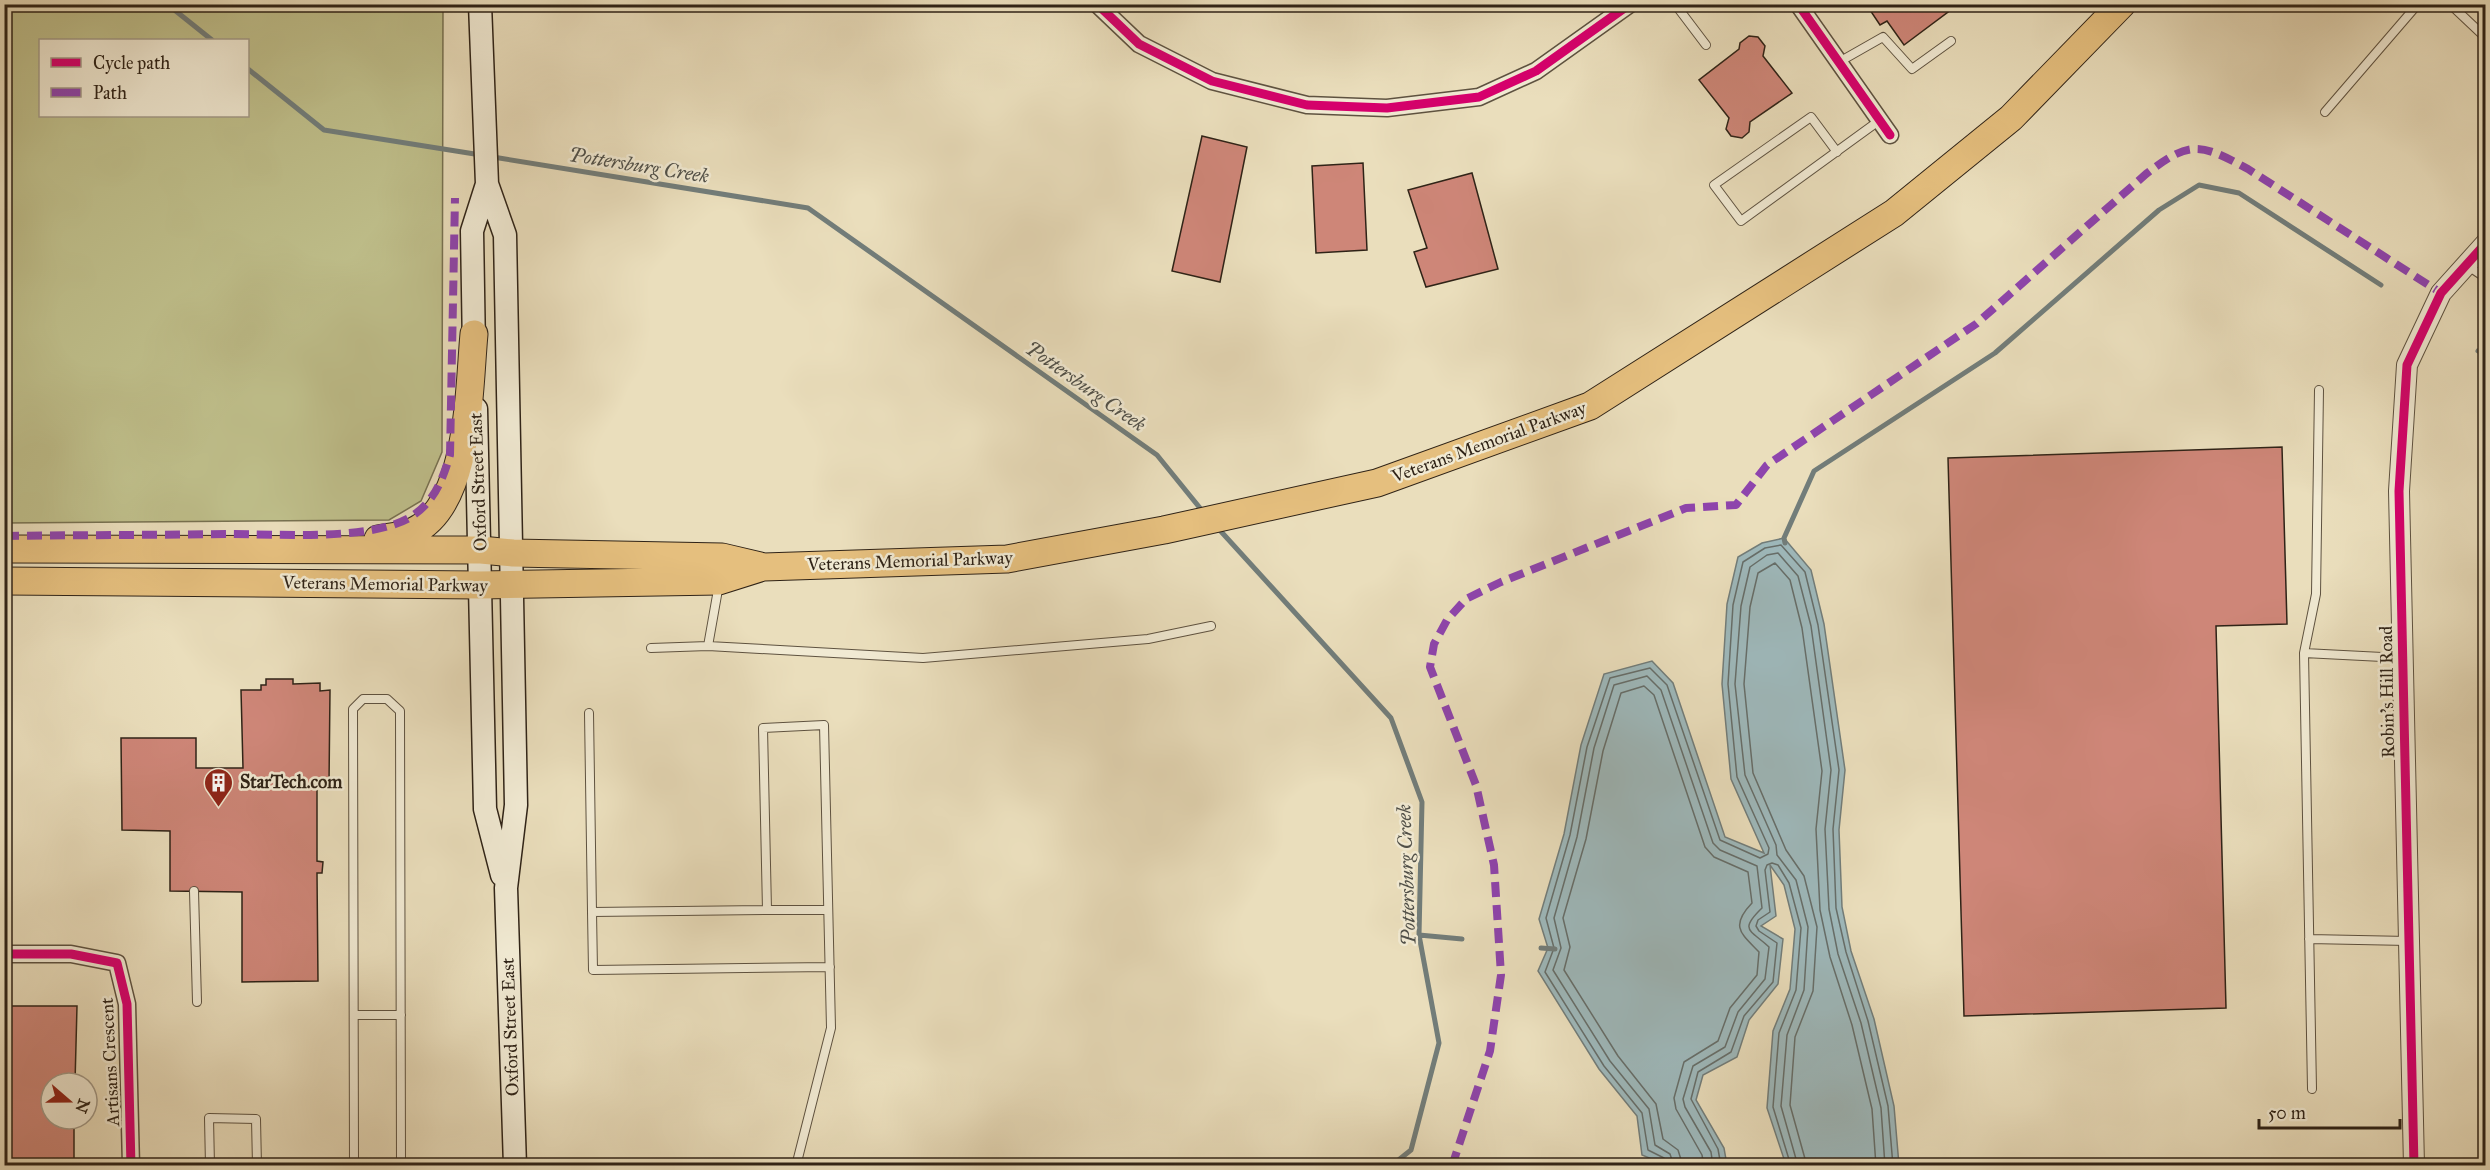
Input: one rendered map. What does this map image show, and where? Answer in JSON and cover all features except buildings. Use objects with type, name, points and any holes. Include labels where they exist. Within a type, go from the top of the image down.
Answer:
[{"type":"highway","name":"Veterans Memorial Parkway","points":[[4,549],[481,550],[513,553],[722,557],[764,567],[1007,559],[1164,530],[1377,483],[1590,406],[1894,213],[2011,118],[2122,4]]},
{"type":"highway","points":[[333,550],[415,530],[436,511],[446,496],[464,446],[474,334]]},
{"type":"highway","name":"Veterans Memorial Parkway","points":[[4,581],[479,585],[719,581],[764,567]]},
{"type":"main road","name":"Oxford Street East","points":[[480,4],[487,184],[505,235],[513,553],[516,805],[506,888],[514,1166]]},
{"type":"main road","name":"Oxford Street East","points":[[487,184],[472,231],[481,550],[479,585],[485,809],[506,888]]},
{"type":"street","points":[[1097,4],[1139,44],[1212,81],[1307,105],[1387,108],[1479,97],[1536,71],[1629,4]]},
{"type":"street","points":[[1798,4],[1890,135]]},
{"type":"street","name":"Robin's Hill Road","points":[[2414,1166],[2399,491],[2407,365],[2441,293],[2486,243]]},
{"type":"street","name":"Artisans Crescent","points":[[4,954],[71,954],[117,963],[128,1004],[131,1166]]},
{"type":"lane","points":[[1675,4],[1706,45]]},
{"type":"lane","points":[[2325,112],[2418,4]]},
{"type":"lane","points":[[2450,4],[2486,38]]},
{"type":"lane","points":[[1839,63],[1883,37],[1912,69],[1951,41]]},
{"type":"lane","points":[[1837,152],[1811,117],[1714,185],[1741,221],[1837,152],[1880,120]]},
{"type":"lane","points":[[2471,268],[2486,278]]},
{"type":"lane","points":[[2312,1089],[2304,654],[2316,594],[2319,390]]},
{"type":"lane","points":[[708,646],[719,581]]},
{"type":"lane","points":[[651,648],[708,646],[922,658],[1148,639],[1211,626]]},
{"type":"lane","points":[[2304,654],[2403,657]]},
{"type":"lane","points":[[354,1166],[353,709],[363,699],[387,699],[400,711],[401,1166]]},
{"type":"lane","points":[[589,712],[593,970],[830,967]]},
{"type":"lane","points":[[767,910],[763,728],[824,725],[831,1028],[796,1166]]},
{"type":"lane","points":[[194,891],[197,1002]]},
{"type":"lane","points":[[592,912],[828,910]]},
{"type":"lane","points":[[2309,939],[2409,941]]},
{"type":"lane","points":[[354,1015],[401,1016]]},
{"type":"lane","points":[[210,1166],[209,1118],[256,1119],[257,1166]]},
{"type":"green space","points":[[4,5],[443,5],[442,452],[421,501],[389,520],[5,523]]},
{"type":"water","points":[[1784,538],[1811,570],[1824,624],[1845,770],[1839,830],[1842,907],[1851,951],[1874,1019],[1894,1106],[1899,1165],[1786,1165],[1767,1108],[1773,1031],[1790,989],[1795,929],[1784,885],[1770,865],[1776,916],[1761,926],[1783,939],[1778,984],[1749,1020],[1737,1057],[1703,1075],[1696,1100],[1724,1148],[1727,1165],[1666,1165],[1642,1155],[1637,1116],[1599,1069],[1538,971],[1548,948],[1539,919],[1564,834],[1581,745],[1604,674],[1652,661],[1673,683],[1725,837],[1764,853],[1731,779],[1722,684],[1727,604],[1738,557],[1762,543]]},
{"type":"waterway","name":"Pottersburg Creek","points":[[167,4],[211,39]]},
{"type":"waterway","name":"Pottersburg Creek","points":[[249,70],[324,130],[481,155]]},
{"type":"waterway","name":"Pottersburg Creek","points":[[493,157],[808,208],[1157,455],[1204,513]]},
{"type":"waterway","points":[[1785,543],[1784,538],[1814,471],[1995,353],[2159,210],[2199,185],[2239,193],[2381,285]]},
{"type":"waterway","points":[[2478,351],[2486,356]]},
{"type":"waterway","name":"Pottersburg Creek","points":[[1216,526],[1391,718],[1422,802],[1419,935],[1439,1043],[1411,1150],[1391,1166]]},
{"type":"waterway","points":[[1419,935],[1462,939]]},
{"type":"waterway","points":[[1541,948],[1555,949]]},
{"type":"marked path","points":[[1452,1166],[1490,1051],[1501,975],[1494,865],[1476,785],[1430,667],[1434,644],[1447,620],[1466,599],[1501,582],[1686,508],[1736,505],[1767,465],[1976,324],[2146,174],[2174,155],[2185,151],[2206,150],[2248,169],[2441,293]]},
{"type":"marked path","points":[[4,536],[322,535],[370,530],[391,525],[418,512],[436,491],[450,455],[455,198]]},
{"type":"cycle path","points":[[1097,4],[1139,44],[1212,81],[1307,105],[1387,108],[1479,97],[1536,71],[1630,4]]},
{"type":"cycle path","points":[[1798,4],[1890,135]]},
{"type":"cycle path","points":[[2414,1166],[2399,491],[2407,365],[2441,293],[2486,243]]},
{"type":"cycle path","points":[[4,954],[71,954],[117,963],[127,1004],[131,1166]]},
{"type":"place","name":"StarTech.com","points":[[219,808]]}]
